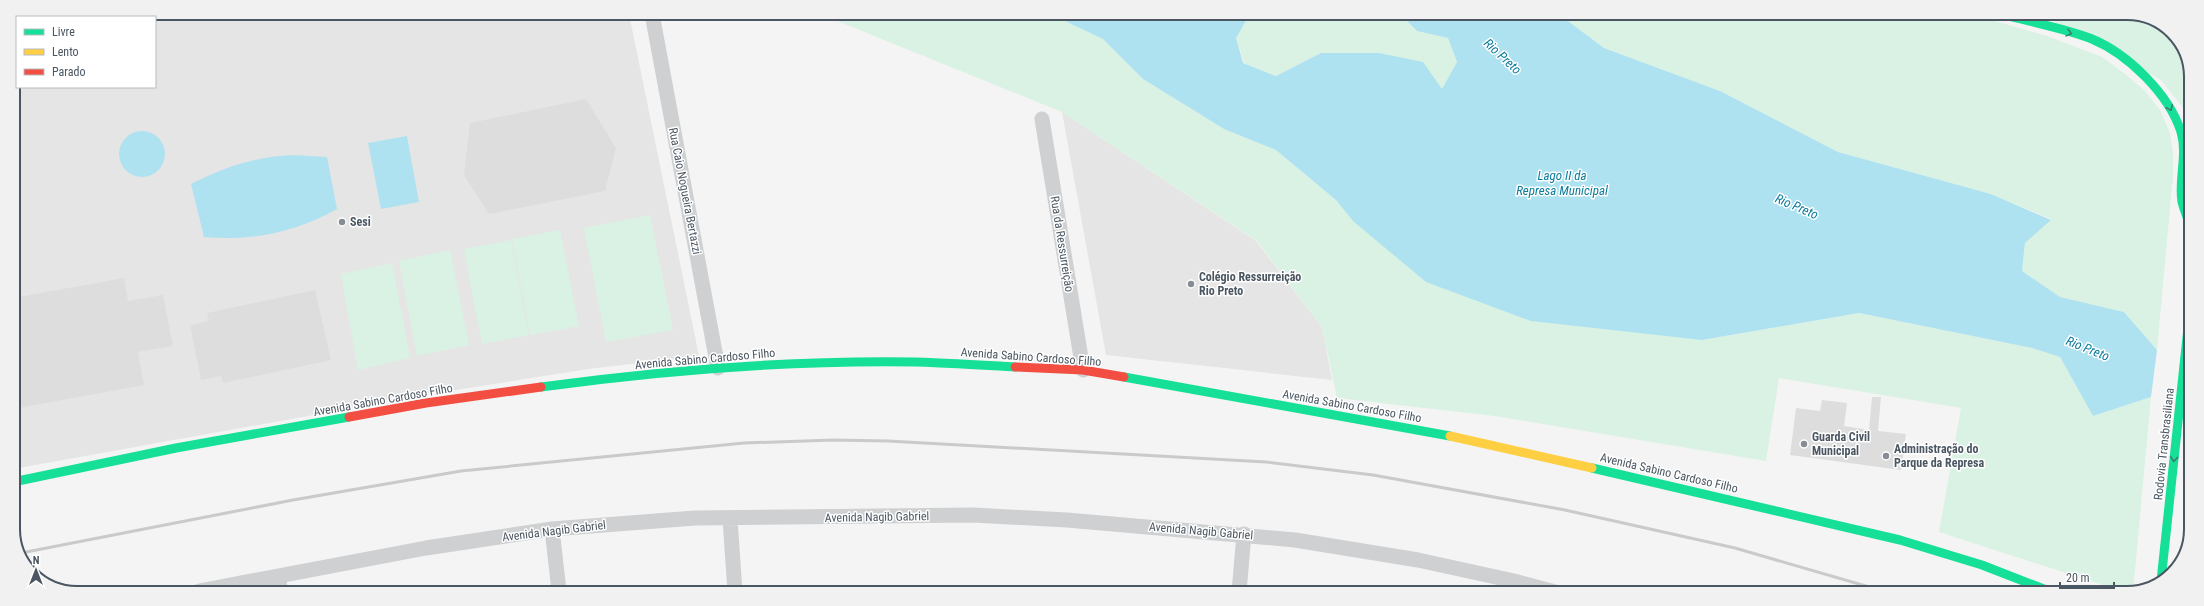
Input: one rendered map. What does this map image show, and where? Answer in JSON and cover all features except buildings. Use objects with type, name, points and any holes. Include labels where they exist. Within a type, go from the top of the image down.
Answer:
[{"type":"main road","points":[[2022,20],[2092,39],[2114,51],[2148,78],[2165,99],[2181,132],[2184,157],[2182,201],[2184,207]]},
{"type":"main road","name":"Avenida Sabino Cardoso Filho","points":[[20,481],[176,448],[426,404],[587,381],[718,368],[812,363],[916,362],[1083,370],[1506,447],[1900,540],[1982,565],[2036,586]]},
{"type":"main road","name":"Rodovia Transbrasiliana","points":[[2162,574],[2184,365]]},
{"type":"street","name":"Rua Caio Nogueira Bertazzi","points":[[653,20],[718,368]]},
{"type":"street","name":"Rua da Ressurreição","points":[[1042,119],[1083,370]]},
{"type":"street","name":"Avenida Nagib Gabriel","points":[[226,586],[426,548],[552,529],[695,518],[730,519],[973,515],[1067,520],[1244,534],[1295,540],[1418,560],[1509,586]]},
{"type":"street","points":[[730,519],[735,586]]},
{"type":"street","points":[[552,529],[558,586]]},
{"type":"street","points":[[1240,586],[1244,534]]},
{"type":"street","points":[[279,576],[280,586]]},
{"type":"shaded area","name":"Sesi","points":[[156,20],[630,20],[699,356],[588,369],[425,395],[20,468],[20,88],[156,88]]},
{"type":"shaded area","name":"Colégio Ressurreição Rio Preto","points":[[1062,112],[1256,241],[1322,327],[1332,380],[1106,355]]},
{"type":"green space","points":[[835,20],[1063,20],[1103,39],[1143,79],[1224,129],[1276,150],[1336,200],[1353,221],[1702,340],[1859,313],[2032,348],[2060,357],[2093,416],[2151,397],[2133,586],[2106,586],[1939,532],[1961,408],[1779,378],[1766,461],[1495,416],[1337,398],[1322,327],[1257,241],[1062,112]]},
{"type":"green space","points":[[1246,20],[1406,20],[1417,31],[1448,38],[1457,62],[1442,89],[1321,53],[1276,76],[1244,63],[1236,38]]},
{"type":"green space","points":[[1567,20],[1991,20],[2047,36],[2102,57],[2145,91],[2160,110],[2170,133],[2173,154],[2173,175],[2157,350],[2124,312],[2060,297],[2022,271],[2025,243],[2051,219],[1991,194],[1838,152],[1720,91],[1604,48]]},
{"type":"green space","points":[[2051,20],[2135,20],[2149,24],[2159,30],[2172,42],[2180,55],[2184,73],[2184,109],[2161,80]]},
{"type":"green space","points":[[650,215],[673,330],[606,342],[584,228]]},
{"type":"green space","points":[[560,230],[579,326],[530,335],[512,239]]},
{"type":"green space","points":[[511,240],[529,335],[482,344],[464,249]]},
{"type":"green space","points":[[450,250],[469,345],[417,356],[399,261]]},
{"type":"green space","points":[[392,263],[410,358],[358,370],[341,274]]},
{"type":"water","name":"Lago II da Represa Municipal","points":[[1063,20],[1246,20],[1236,38],[1243,63],[1276,76],[1321,53],[1379,53],[1423,62],[1442,89],[1457,62],[1448,38],[1417,31],[1406,20],[1567,20],[1604,48],[1720,91],[1838,152],[1991,194],[2051,220],[2025,243],[2022,271],[2060,297],[2124,312],[2157,350],[2151,397],[2093,416],[2060,357],[2032,348],[1859,313],[1702,340],[1531,321],[1426,282],[1353,221],[1336,200],[1276,150],[1224,129],[1143,79],[1103,39]]},
{"type":"water","points":[[137,131],[147,131],[159,137],[164,145],[164,163],[159,171],[151,176],[137,177],[129,174],[122,167],[119,159],[119,149],[122,141],[129,134]]},
{"type":"water","points":[[407,136],[419,202],[381,209],[368,143]]},
{"type":"water","points":[[292,155],[327,157],[337,209],[305,224],[272,234],[239,238],[204,237],[191,184],[240,164],[265,158]]},
{"type":"railway","points":[[25,552],[293,500],[461,471],[744,443],[833,440],[888,441],[1266,462],[1373,475],[1565,510],[1735,548],[1866,586]]},
{"type":"traffic: fast","points":[[2024,20],[2061,29],[2092,39],[2106,46],[2133,65],[2146,77],[2167,104],[2181,132],[2184,150]]},
{"type":"traffic: fast","points":[[2184,150],[2181,185],[2182,202],[2184,208]]},
{"type":"traffic: fast","points":[[541,387],[681,371],[728,367],[822,363],[916,362],[1015,367]]},
{"type":"traffic: fast","points":[[2162,574],[2184,365]]},
{"type":"traffic: fast","points":[[1124,377],[1450,436]]},
{"type":"traffic: fast","points":[[20,481],[176,448],[349,417]]},
{"type":"traffic: fast","points":[[1592,468],[1900,540],[1982,565],[2036,586]]},
{"type":"traffic: slow","points":[[1450,436],[1592,468]]},
{"type":"traffic: jam","points":[[1015,367],[1083,370],[1124,377]]},
{"type":"traffic: jam","points":[[349,417],[426,403],[541,387]]},
{"type":"place","name":"Sesi","points":[[342,222]]},
{"type":"place","name":"Colégio Ressurreição Rio Preto","points":[[1191,284]]},
{"type":"place","name":"Guarda Civil Municipal","points":[[1804,444]]},
{"type":"place","name":"Administração do Parque da Represa","points":[[1886,456]]},
{"type":"water label","name":"Rio Preto","points":[[1503,56]]},
{"type":"water label","name":"Rio Preto","points":[[1797,206]]},
{"type":"water label","name":"Rio Preto","points":[[2088,348]]}]
